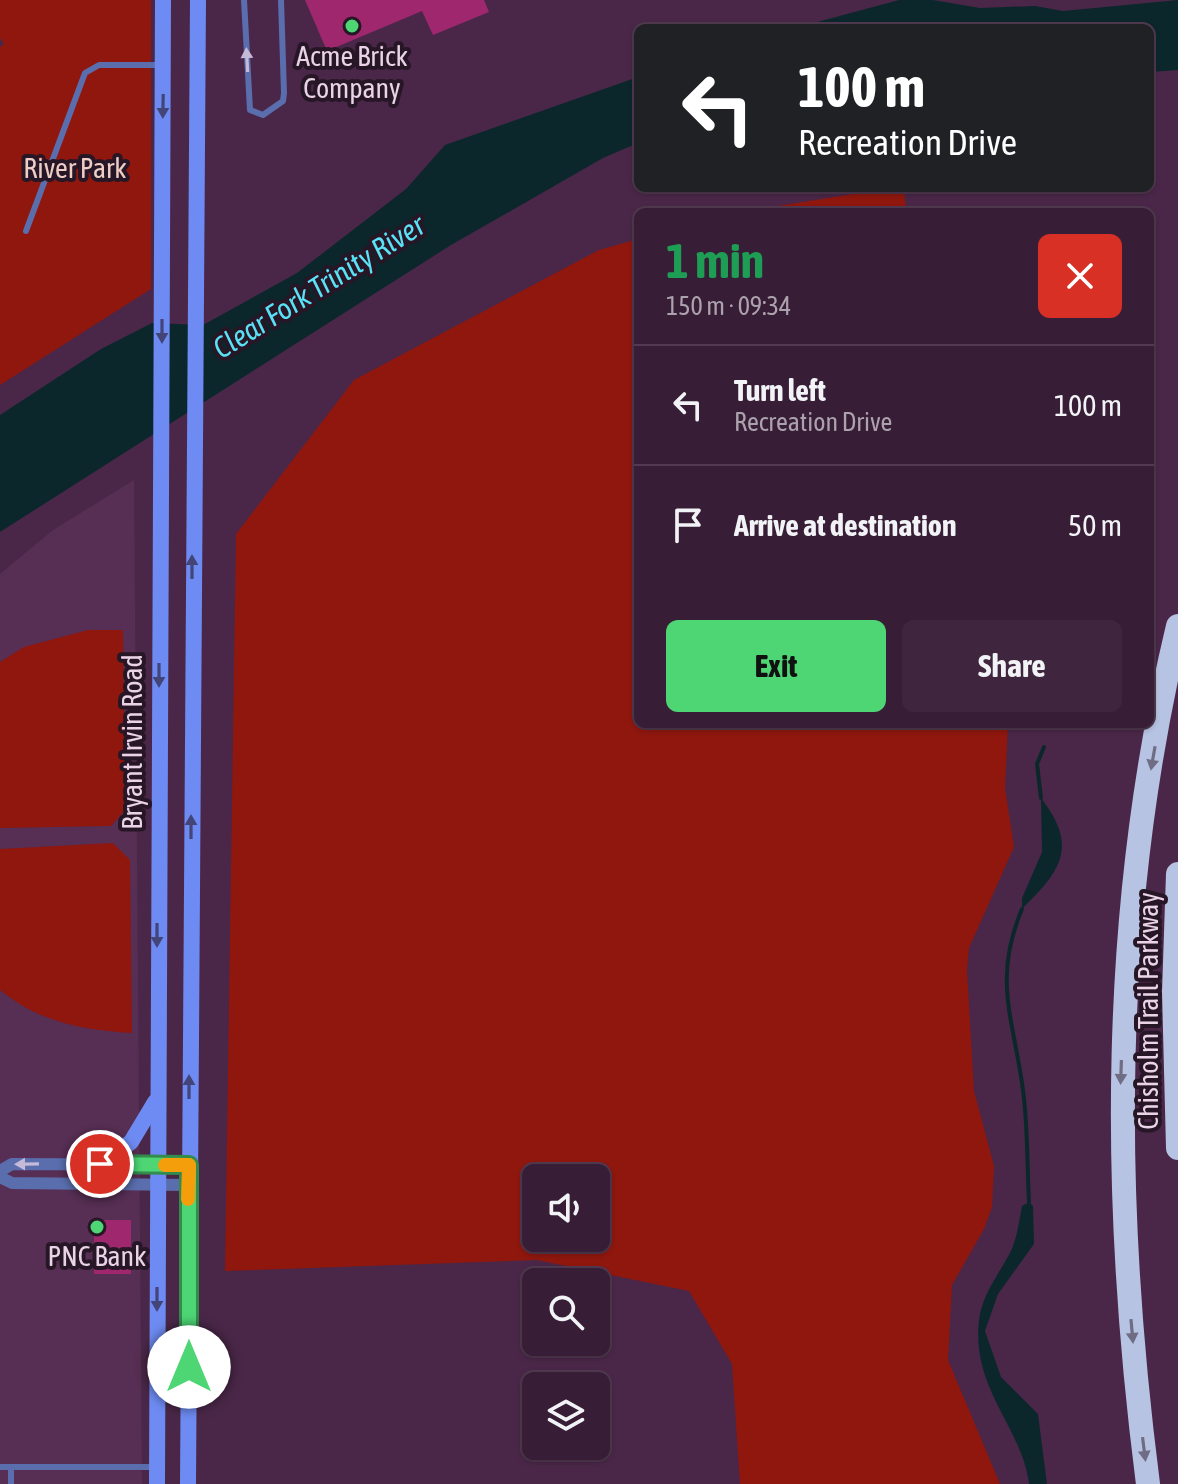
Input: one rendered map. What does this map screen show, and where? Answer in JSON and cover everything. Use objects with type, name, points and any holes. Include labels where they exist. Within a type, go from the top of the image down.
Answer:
[{"type":"highway","points":[[1148,1484],[1125,1241],[1121,1063],[1145,806],[1178,626]]},
{"type":"highway","name":"Chisholm Trail Parkway","points":[[1178,874],[1174,992],[1178,1148]]},
{"type":"main road","name":"Bryant Irvin Road","points":[[157,1476],[163,0]]},
{"type":"main road","name":"Bryant Irvin Road","points":[[188,1484],[198,0]]},
{"type":"main road","points":[[100,1164],[131,1142],[157,1097]]},
{"type":"street","points":[[188,1185],[12,1183],[0,1174],[12,1164],[189,1165]]},
{"type":"lane","points":[[244,0],[250,110],[263,115],[283,101],[281,0]]},
{"type":"lane","points":[[26,231],[85,73],[99,65],[164,65]]},
{"type":"lane","points":[[0,1467],[157,1476]]},
{"type":"lane","points":[[11,1467],[11,1484]]},
{"type":"shaded area","points":[[134,480],[142,1484],[0,1484],[0,574],[53,530]]},
{"type":"green space","name":"River Park","points":[[0,0],[151,0],[151,289],[0,385],[0,47],[4,44],[0,38]]},
{"type":"green space","points":[[866,192],[904,192],[906,208],[765,208]]},
{"type":"green space","points":[[634,240],[634,728],[1008,728],[1005,788],[1014,847],[969,948],[967,970],[974,1091],[994,1166],[992,1207],[984,1229],[952,1285],[948,1360],[1000,1484],[740,1484],[732,1364],[689,1291],[610,1275],[610,1268],[576,1268],[537,1260],[225,1271],[236,534],[354,380],[599,250]]},
{"type":"green space","points":[[88,630],[123,630],[125,810],[111,826],[0,828],[0,662],[24,647]]},
{"type":"green space","points":[[113,843],[130,860],[132,1033],[79,1027],[46,1017],[0,990],[0,849]]},
{"type":"water","points":[[899,0],[933,0],[980,8],[1035,6],[1063,11],[1178,0],[1178,70],[1154,72],[1154,24],[810,24]]},
{"type":"water","name":"Clear Fork Trinity River","points":[[634,78],[634,145],[603,158],[451,245],[0,532],[0,415],[101,349],[152,323],[203,325],[297,273],[406,189],[445,145]]},
{"type":"water","points":[[1041,798],[1060,831],[1060,858],[1047,883],[1022,909],[1022,898],[1042,852]]},
{"type":"water","points":[[1029,1202],[1033,1206],[1034,1244],[998,1294],[985,1331],[1001,1377],[1038,1414],[1047,1484],[1029,1484],[1025,1463],[989,1387],[979,1345],[983,1302],[1012,1248],[1022,1206]]},
{"type":"building","name":"Acme Brick Company","points":[[305,0],[484,0],[489,12],[433,35],[422,11],[327,51]]},
{"type":"building","points":[[94,1220],[131,1220],[131,1274],[94,1274]]},
{"type":"waterway","points":[[1041,798],[1037,764],[1044,747]]},
{"type":"waterway","points":[[1022,909],[1008,957],[1007,979],[1025,1104],[1029,1202]]},
{"type":"slow traffic","points":[[165,1165],[189,1165],[188,1199]]},
{"type":"place","name":"Acme Brick Company","points":[[352,26]]},
{"type":"place","name":"PNC Bank","points":[[97,1227]]},
{"type":"route","points":[[100,1164],[189,1165],[189,1367]]}]
